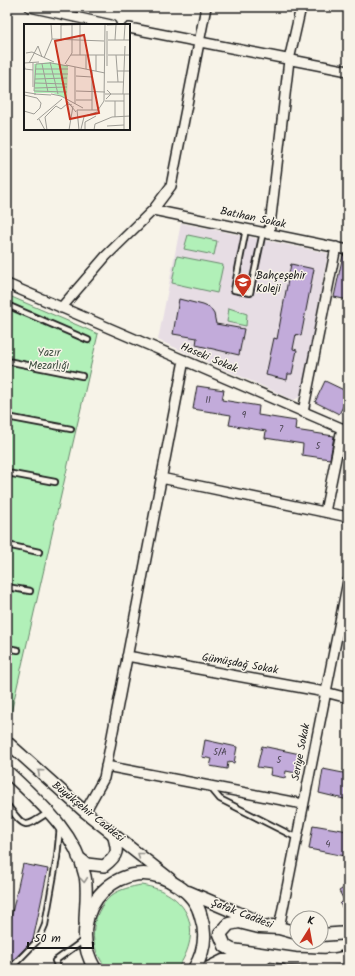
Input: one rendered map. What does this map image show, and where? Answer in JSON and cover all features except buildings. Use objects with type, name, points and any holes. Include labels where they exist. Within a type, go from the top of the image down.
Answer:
[{"type":"main road","points":[[95,969],[88,958],[84,940],[85,922],[95,900],[102,891],[117,880],[134,875],[153,875],[170,880],[187,892],[199,909],[205,928],[204,949],[194,969]]},
{"type":"main road","name":"Şafak Caddesi","points":[[187,892],[289,931]]},
{"type":"main road","points":[[279,928],[259,927],[239,922],[229,924],[220,934],[225,946],[232,950],[319,963],[348,956]]},
{"type":"main road","points":[[329,933],[348,932]]},
{"type":"main road","points":[[207,969],[223,961],[295,959]]},
{"type":"street","points":[[30,7],[68,12],[108,24]]},
{"type":"street","points":[[7,284],[61,308],[106,256],[153,210],[171,186],[206,7]]},
{"type":"street","points":[[266,233],[288,60],[301,7]]},
{"type":"street","points":[[130,28],[348,71]]},
{"type":"street","name":"Batıhan Sokak","points":[[153,210],[348,250]]},
{"type":"street","points":[[303,412],[336,247]]},
{"type":"street","name":"Haseki Sokak","points":[[61,308],[345,430]]},
{"type":"street","points":[[85,812],[104,778],[184,360]]},
{"type":"street","points":[[326,512],[345,430]]},
{"type":"street","points":[[161,478],[348,517]]},
{"type":"street","name":"Seriye Sokak","points":[[279,928],[348,581]]},
{"type":"street","name":"Gümüşdağ Sokak","points":[[127,656],[325,692],[348,698]]},
{"type":"street","name":"Büyükşehir Caddesi","points":[[7,742],[85,812],[170,880]]},
{"type":"street","points":[[106,766],[303,804]]},
{"type":"street","points":[[7,771],[49,812],[72,842],[85,876],[85,922]]},
{"type":"street","points":[[78,857],[87,864],[104,866],[116,856],[117,848],[114,834]]},
{"type":"lane","points":[[246,229],[234,290],[250,293],[266,233]]},
{"type":"lane","points":[[7,305],[88,340]]},
{"type":"lane","points":[[7,361],[82,376]]},
{"type":"lane","points":[[7,417],[71,429]]},
{"type":"lane","points":[[7,473],[55,482]]},
{"type":"lane","points":[[7,545],[39,552]]},
{"type":"lane","points":[[7,587],[30,591]]},
{"type":"lane","points":[[7,648],[18,650]]},
{"type":"lane","points":[[209,786],[220,800],[297,838]]},
{"type":"lane","points":[[7,805],[21,823],[26,825],[30,825],[49,812]]},
{"type":"lane","points":[[10,969],[39,939],[45,925],[57,857],[60,826]]},
{"type":"lane","points":[[59,969],[55,961],[84,940]]},
{"type":"shaded area","name":"Bahçeşehir Koleji","points":[[181,223],[328,253],[301,396],[294,400],[158,340]]},
{"type":"green space","points":[[188,235],[217,241],[214,255],[184,249]]},
{"type":"green space","points":[[177,256],[223,265],[217,293],[172,283]]},
{"type":"green space","name":"Yazır Mezarlığı","points":[[7,295],[98,334],[8,726],[7,725]]},
{"type":"green space","points":[[229,308],[247,314],[246,326],[227,322]]},
{"type":"green space","points":[[141,885],[157,889],[170,896],[180,904],[187,915],[190,927],[190,940],[177,969],[108,969],[101,961],[97,952],[94,942],[95,921],[104,903],[118,891]]},
{"type":"place","name":"Bahçeşehir Koleji","points":[[243,297]]}]
